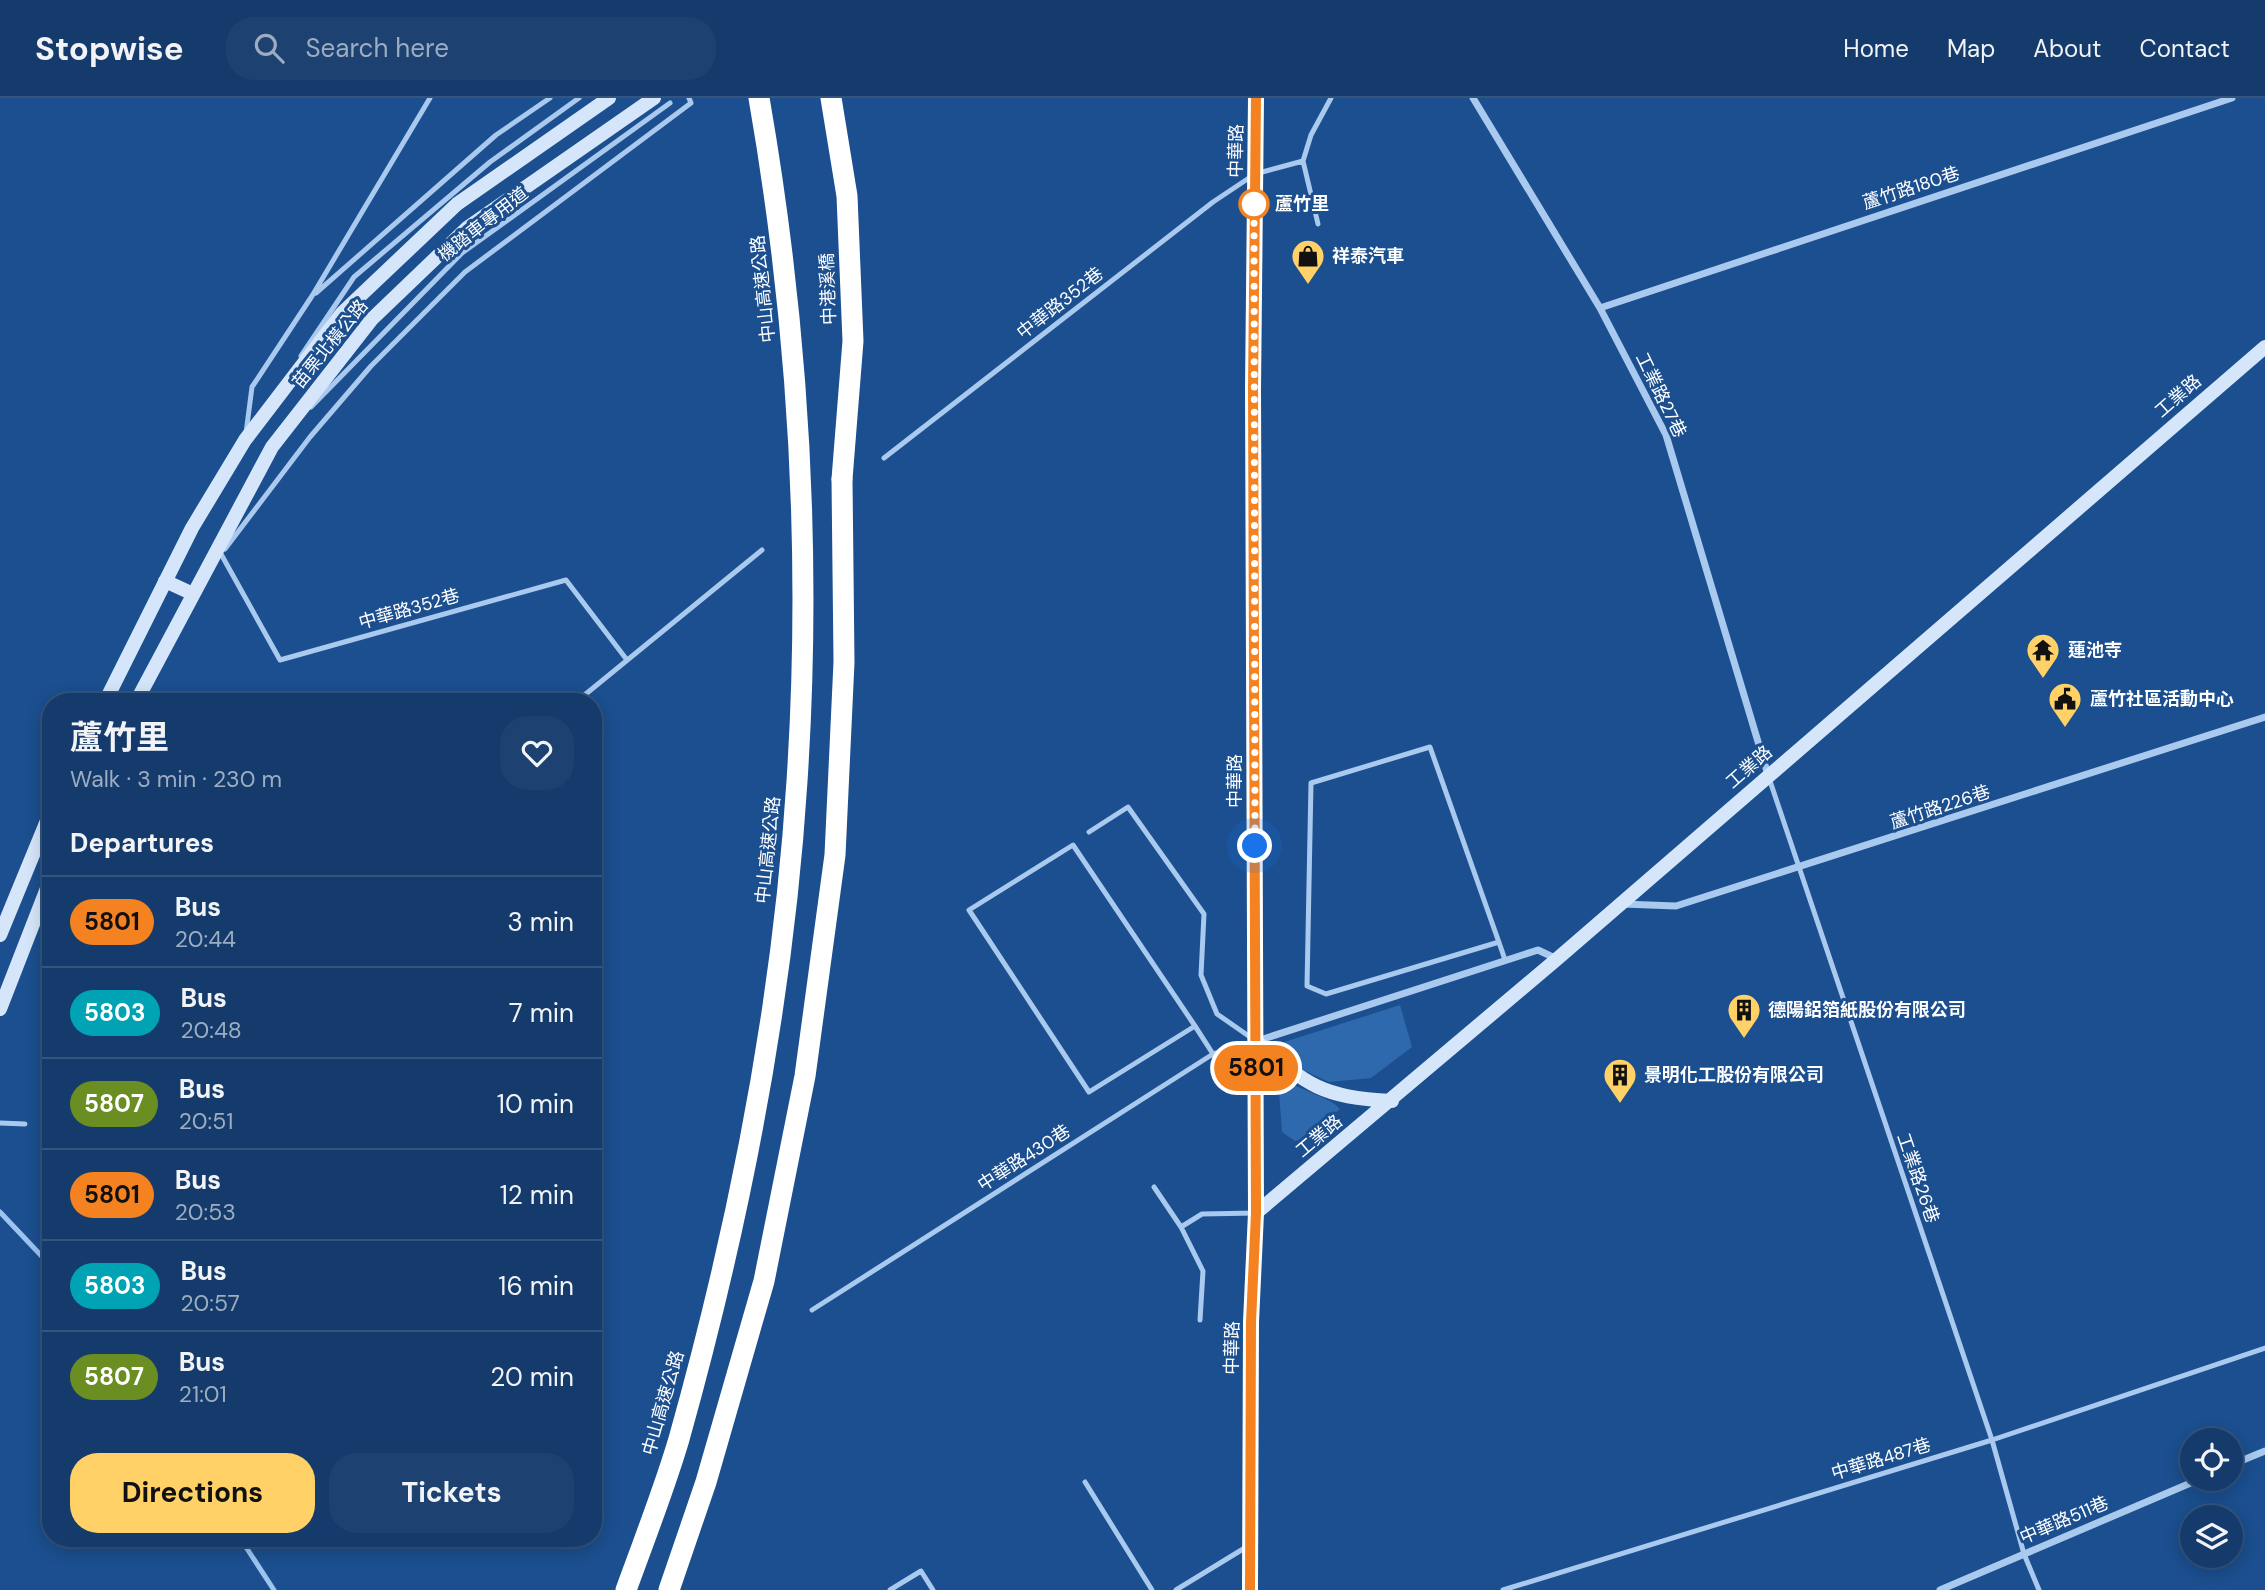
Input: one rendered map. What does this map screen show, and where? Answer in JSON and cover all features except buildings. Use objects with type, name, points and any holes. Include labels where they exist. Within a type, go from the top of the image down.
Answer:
[{"type":"highway","name":"中山高速公路","points":[[626,1590],[678,1443],[718,1289],[749,1141],[780,959],[797,781],[803,597],[791,321],[776,198],[759,98]]},
{"type":"highway","name":"中港溪橋","points":[[669,1590],[706,1482],[765,1281],[805,1076],[835,855],[844,662],[842,479],[853,341],[847,196],[831,98]]},
{"type":"street","name":"苗栗北橫公路","points":[[109,693],[192,528],[245,440],[342,313],[457,204],[609,98]]},
{"type":"street","name":"苗栗北橫公路","points":[[141,693],[191,593],[272,447],[373,319],[467,228],[654,98]]},
{"type":"street","name":"中華路","points":[[1250,1590],[1251,1322],[1256,1213],[1256,98]]},
{"type":"street","name":"工業路27巷","points":[[1472,98],[1600,308],[1666,435],[1768,775]]},
{"type":"street","name":"蘆竹路180巷","points":[[1600,308],[2232,98]]},
{"type":"street","name":"工業路","points":[[1256,1213],[1392,1101],[2265,347]]},
{"type":"street","points":[[165,581],[191,593]]},
{"type":"street","name":"蘆竹路226巷","points":[[1621,904],[1676,906],[2265,718]]},
{"type":"street","points":[[0,935],[42,833]]},
{"type":"street","points":[[0,1009],[42,901]]},
{"type":"street","points":[[1256,1041],[1538,950],[1557,959]]},
{"type":"street","points":[[1256,1041],[1313,1087],[1347,1099],[1392,1101]]},
{"type":"street","points":[[2243,1460],[2265,1451]]},
{"type":"street","name":"中華路511巷","points":[[1940,1590],[2180,1488]]},
{"type":"lane","points":[[245,440],[252,387],[312,296],[430,98]]},
{"type":"lane","points":[[312,296],[496,135],[550,98]]},
{"type":"lane","points":[[245,440],[354,277],[490,162],[579,98]]},
{"type":"lane","points":[[191,593],[310,437],[371,366],[465,272],[691,103],[689,98]]},
{"type":"lane","points":[[1318,224],[1303,161],[1311,135],[1331,98]]},
{"type":"lane","name":"機踏車專用道","points":[[272,447],[462,253],[670,103]]},
{"type":"lane","name":"中華路352巷","points":[[884,458],[1213,202],[1255,174],[1303,161]]},
{"type":"lane","points":[[587,693],[762,550]]},
{"type":"lane","name":"中華路352巷","points":[[221,554],[280,660],[566,580],[627,660]]},
{"type":"lane","points":[[1499,942],[1325,994],[1307,986],[1311,783],[1430,747],[1499,942],[1505,960]]},
{"type":"lane","name":"工業路26巷","points":[[1768,775],[1992,1440],[2024,1554],[2039,1590]]},
{"type":"lane","points":[[1089,832],[1128,807],[1204,914],[1201,975],[1217,1014],[1256,1041]]},
{"type":"lane","points":[[1195,1026],[1089,1092],[969,910],[1073,845],[1195,1026],[1213,1054]]},
{"type":"lane","name":"中華路430巷","points":[[812,1310],[1213,1054],[1256,1041]]},
{"type":"lane","points":[[0,1122],[25,1124]]},
{"type":"lane","points":[[1154,1186],[1181,1227],[1203,1271],[1200,1320]]},
{"type":"lane","points":[[1181,1227],[1202,1214],[1256,1213]]},
{"type":"lane","name":"中華路487巷","points":[[1503,1590],[1992,1440],[2265,1348]]},
{"type":"lane","points":[[1085,1482],[1152,1590]]},
{"type":"lane","points":[[1176,1590],[1250,1545]]},
{"type":"lane","points":[[890,1590],[920,1571],[933,1590]]},
{"type":"shaded area","points":[[1400,1005],[1412,1047],[1371,1078],[1329,1082],[1303,1070],[1278,1044]]},
{"type":"shaded area","points":[[1293,1084],[1330,1101],[1340,1109],[1305,1138],[1295,1141],[1282,1132],[1279,1092]]},
{"type":"waterway","points":[[0,1212],[42,1256]]},
{"type":"waterway","points":[[246,1547],[274,1590]]},
{"type":"bus line","name":"5801","points":[[1250,1590],[1251,1322],[1256,1213],[1253,389],[1256,98]]},
{"type":"place","name":"蘆竹里","points":[[1254,204]]},
{"type":"place","name":"祥泰汽車","points":[[1308,286]]},
{"type":"place","name":"蓮池寺","points":[[2043,680]]},
{"type":"place","name":"蘆竹社區活動中心","points":[[2065,729]]},
{"type":"place","name":"德陽鋁箔紙股份有限公司","points":[[1744,1040]]},
{"type":"place","name":"景明化工股份有限公司","points":[[1620,1105]]},
{"type":"route","points":[[1254,204],[1254,201],[1255,846]]}]
